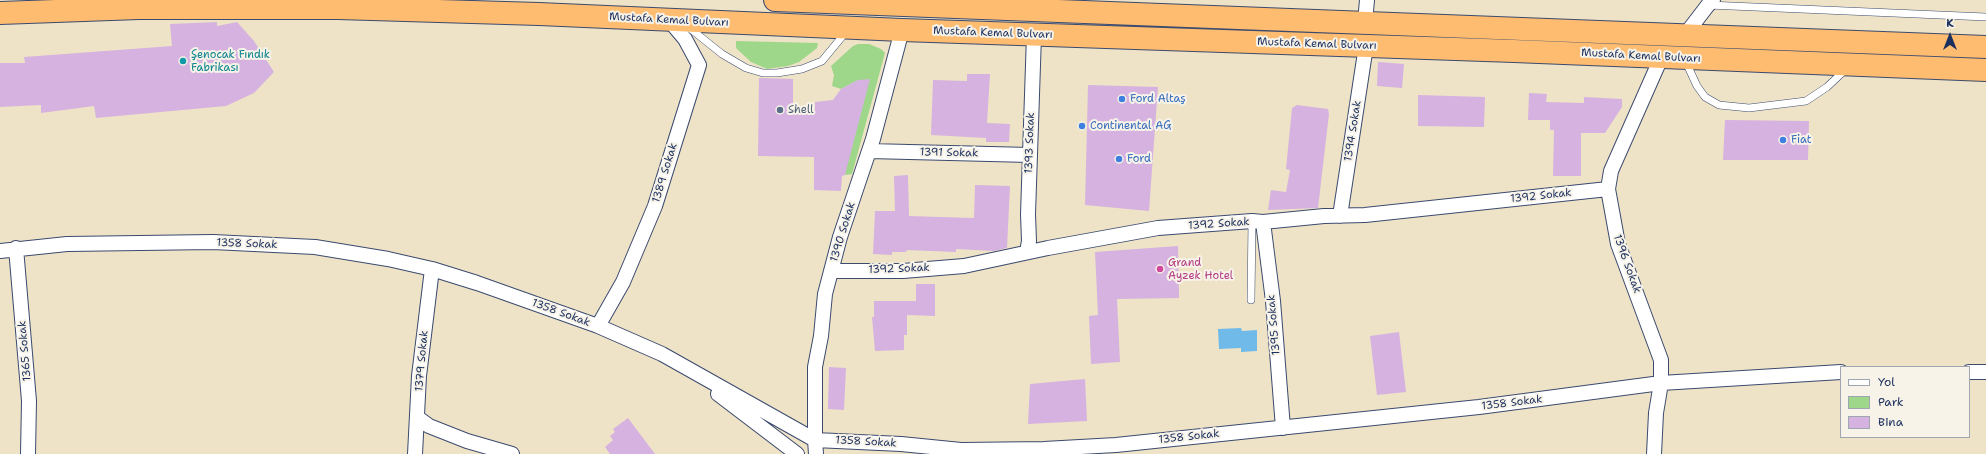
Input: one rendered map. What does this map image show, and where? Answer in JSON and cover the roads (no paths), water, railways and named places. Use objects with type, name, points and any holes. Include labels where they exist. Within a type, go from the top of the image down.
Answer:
[{"type":"highway","name":"Mustafa Kemal Bulvarı","points":[[775,0],[1108,6],[1365,22],[1986,47]]},
{"type":"highway","name":"Mustafa Kemal Bulvarı","points":[[0,13],[139,8],[338,8],[1986,70]]},
{"type":"street","points":[[1365,22],[1367,0]]},
{"type":"street","points":[[1685,35],[1711,2]]},
{"type":"street","name":"1389 Sokak","points":[[598,326],[623,282],[655,206],[699,65],[675,20]]},
{"type":"street","name":"1390 Sokak","points":[[816,454],[815,367],[821,336],[825,294],[840,237],[869,151],[902,30]]},
{"type":"street","name":"1393 Sokak","points":[[1027,252],[1029,241],[1028,214],[1034,35]]},
{"type":"street","name":"1394 Sokak","points":[[1340,216],[1366,46]]},
{"type":"street","name":"1396 Sokak","points":[[1654,454],[1656,413],[1661,383],[1661,360],[1618,244],[1608,189],[1611,172],[1661,58]]},
{"type":"street","name":"1391 Sokak","points":[[869,151],[1030,155]]},
{"type":"street","name":"1392 Sokak","points":[[831,271],[903,271],[964,266],[1027,252],[1158,228],[1365,215],[1608,189]]},
{"type":"street","name":"1395 Sokak","points":[[1258,221],[1272,301],[1283,428]]},
{"type":"street","name":"1358 Sokak","points":[[0,251],[16,248],[68,244],[213,242],[316,247],[388,259],[432,269],[477,283],[598,326],[662,354],[688,370],[815,440],[866,448],[961,450],[1044,449],[1116,444],[1480,407],[1661,383],[1840,372]]},
{"type":"street","name":"1365 Sokak","points":[[16,248],[29,401],[28,454]]},
{"type":"street","name":"1379 Sokak","points":[[415,454],[419,376],[432,269]]},
{"type":"street","points":[[688,370],[797,454]]},
{"type":"street","points":[[1970,372],[1986,372]]},
{"type":"street","points":[[418,418],[429,426],[467,441],[512,454]]},
{"type":"street","points":[[1021,454],[1044,449]]},
{"type":"lane","points":[[1711,2],[1986,17]]},
{"type":"lane","points":[[675,20],[722,54],[746,68],[763,73],[802,70],[822,61],[850,28]]},
{"type":"lane","points":[[1684,58],[1697,86],[1705,97],[1719,105],[1749,108],[1806,102],[1827,87],[1850,65]]},
{"type":"lane","points":[[1251,300],[1258,221]]},
{"type":"water","points":[[1241,328],[1242,331],[1257,330],[1257,351],[1241,352],[1241,348],[1219,349],[1218,329]]},
{"type":"place","name":"Şenocak Fındık Fabrikası","points":[[183,61]]},
{"type":"place","name":"Ford Altaş","points":[[1122,99]]},
{"type":"place","name":"Shell","points":[[780,110]]},
{"type":"place","name":"Continental AG","points":[[1082,126]]},
{"type":"place","name":"Fiat","points":[[1783,140]]},
{"type":"place","name":"Ford","points":[[1119,159]]},
{"type":"place","name":"Grand Ayzek Hotel","points":[[1160,269]]}]
